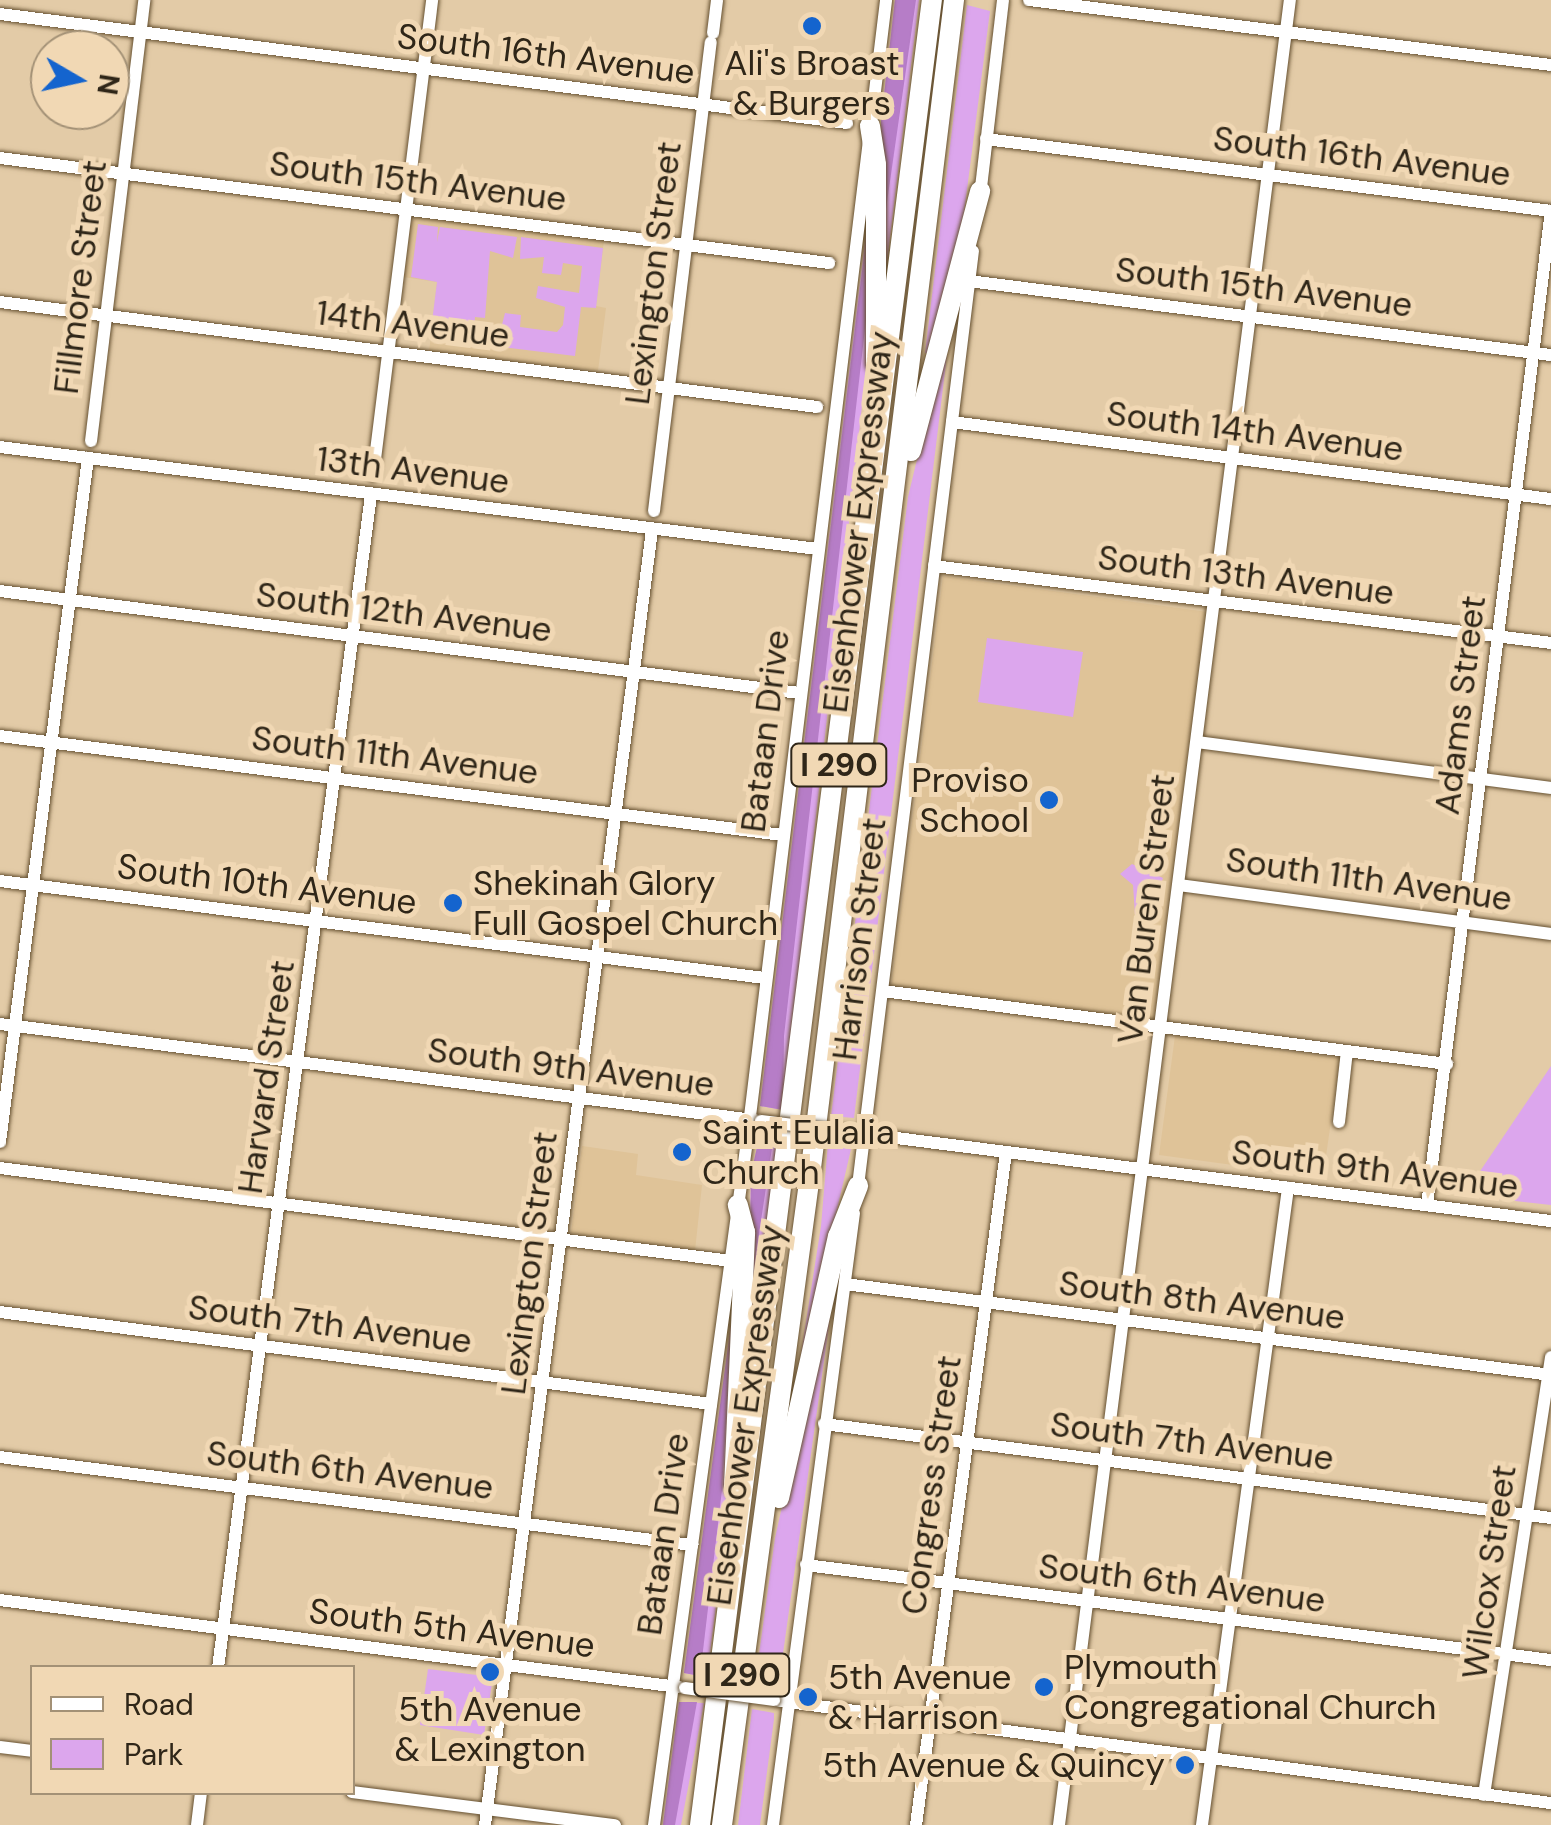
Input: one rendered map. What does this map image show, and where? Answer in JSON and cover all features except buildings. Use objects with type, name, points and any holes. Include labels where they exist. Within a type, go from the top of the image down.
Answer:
[{"type":"highway","name":"Eisenhower Expressway","points":[[700,1825],[932,0]]},
{"type":"highway","name":"Eisenhower Expressway","points":[[725,1818],[954,0]]},
{"type":"highway","points":[[870,126],[877,182],[876,366],[883,400]]},
{"type":"highway","points":[[894,495],[980,191]]},
{"type":"highway","points":[[760,1546],[778,1504],[838,1238],[858,1186]]},
{"type":"highway","points":[[738,1205],[746,1232],[734,1494],[740,1530]]},
{"type":"highway","points":[[686,1825],[709,1762]]},
{"type":"street","name":"Fillmore Street","points":[[90,442],[144,0]]},
{"type":"street","points":[[373,474],[432,0]]},
{"type":"street","name":"Lexington Street","points":[[654,511],[717,0]]},
{"type":"street","name":"Bataan Drive","points":[[654,1825],[679,1688],[692,1545],[738,1205],[755,1120],[765,978],[886,0]]},
{"type":"street","name":"Harrison Street","points":[[773,1825],[866,1134],[1003,0]]},
{"type":"street","points":[[1029,0],[1551,66]]},
{"type":"street","name":"Van Buren Street","points":[[1059,1825],[1290,0]]},
{"type":"street","name":"South 16th Avenue","points":[[0,14],[847,122]]},
{"type":"street","name":"South 16th Avenue","points":[[986,139],[1551,211]]},
{"type":"street","name":"South 15th Avenue","points":[[0,158],[829,263]]},
{"type":"street","name":"Adams Street","points":[[1427,1206],[1551,211]]},
{"type":"street","name":"South 15th Avenue","points":[[969,281],[1551,355]]},
{"type":"street","name":"14th Avenue","points":[[0,302],[818,407]]},
{"type":"street","name":"South 14th Avenue","points":[[952,422],[1551,498]]},
{"type":"street","name":"13th Avenue","points":[[0,447],[818,549]]},
{"type":"street","points":[[0,1142],[88,458]]},
{"type":"street","name":"Harvard Street","points":[[218,1665],[371,495]]},
{"type":"street","name":"Lexington Street","points":[[486,1825],[652,530]]},
{"type":"street","name":"South 13th Avenue","points":[[934,566],[1551,644]]},
{"type":"street","name":"South 12th Avenue","points":[[0,591],[800,693]]},
{"type":"street","name":"South 11th Avenue","points":[[0,736],[783,835]]},
{"type":"street","points":[[1197,742],[1551,788]]},
{"type":"street","name":"South 10th Avenue","points":[[0,881],[765,978]]},
{"type":"street","name":"South 11th Avenue","points":[[1179,884],[1551,934]]},
{"type":"street","points":[[883,991],[1446,1064]]},
{"type":"street","name":"South 9th Avenue","points":[[0,1024],[1551,1221]]},
{"type":"street","points":[[1339,1122],[1347,1051]]},
{"type":"street","name":"Congress Street","points":[[916,1825],[1006,1152]]},
{"type":"street","points":[[0,1168],[731,1262]]},
{"type":"street","points":[[1202,1825],[1288,1188]]},
{"type":"street","name":"South 8th Avenue","points":[[844,1284],[1550,1375]]},
{"type":"street","name":"South 7th Avenue","points":[[0,1312],[711,1404]]},
{"type":"street","name":"Wilcox Street","points":[[1484,1795],[1510,1655],[1551,1357]]},
{"type":"street","name":"South 7th Avenue","points":[[824,1424],[1551,1518]]},
{"type":"street","name":"South 6th Avenue","points":[[0,1456],[692,1545]]},
{"type":"street","name":"South 6th Avenue","points":[[806,1565],[1551,1660]]},
{"type":"street","name":"South 5th Avenue","points":[[0,1600],[1551,1803]]},
{"type":"street","points":[[0,1747],[30,1751]]},
{"type":"street","points":[[355,1792],[614,1825]]},
{"type":"street","points":[[196,1825],[201,1795]]},
{"type":"shaded area","points":[[895,0],[916,0],[884,223],[881,121]]},
{"type":"shaded area","points":[[418,216],[604,240],[596,306],[606,308],[598,371],[429,352],[437,282],[403,277],[410,223]]},
{"type":"shaded area","points":[[867,231],[869,294],[784,1036],[783,1110],[760,1106]]},
{"type":"shaded area","name":"Proviso School","points":[[943,576],[1208,612],[1154,1021],[891,988]]},
{"type":"shaded area","points":[[1175,1036],[1340,1058],[1323,1177],[1159,1155]]},
{"type":"shaded area","points":[[760,1134],[774,1135],[750,1293],[751,1174]]},
{"type":"shaded area","points":[[582,1146],[638,1154],[636,1175],[702,1185],[695,1251],[571,1233]]},
{"type":"shaded area","points":[[732,1316],[722,1490],[700,1676],[684,1673]]},
{"type":"shaded area","points":[[679,1702],[697,1702],[675,1825],[663,1825]]},
{"type":"green space","points":[[895,0],[919,0],[884,287],[881,121]]},
{"type":"green space","points":[[967,5],[990,11],[964,213],[930,354],[925,353]]},
{"type":"green space","points":[[870,200],[873,308],[783,1110],[760,1106]]},
{"type":"green space","points":[[418,224],[438,227],[437,242],[440,227],[517,237],[513,258],[490,251],[485,318],[475,317],[474,330],[499,336],[505,313],[521,315],[520,327],[557,332],[563,325],[565,307],[536,298],[538,286],[579,293],[582,266],[563,263],[561,275],[542,273],[544,257],[520,259],[521,237],[603,248],[596,308],[581,307],[575,356],[430,338],[437,282],[411,277]]},
{"type":"green space","points":[[952,314],[854,1118],[831,1116],[908,497]]},
{"type":"green space","points":[[987,638],[1083,652],[1073,717],[978,702]]},
{"type":"green space","points":[[1132,864],[1163,878],[1151,917],[1135,915],[1133,885],[1120,874]]},
{"type":"green space","points":[[1551,1066],[1551,1205],[1464,1195]]},
{"type":"green space","points":[[760,1134],[779,1136],[745,1399],[751,1174]]},
{"type":"green space","points":[[828,1143],[851,1149],[795,1392],[821,1226]]},
{"type":"green space","points":[[840,1247],[779,1682],[755,1683],[775,1538]]},
{"type":"green space","points":[[741,1257],[728,1512],[707,1677],[684,1673]]},
{"type":"green space","points":[[428,1669],[493,1677],[484,1735],[420,1725]]},
{"type":"green space","points":[[679,1702],[704,1703],[681,1825],[663,1825]]},
{"type":"green space","points":[[752,1709],[774,1713],[774,1719],[760,1825],[738,1825]]},
{"type":"place","name":"Ali's Broast & Burgers","points":[[812,26]]},
{"type":"place","name":"Proviso School","points":[[1049,800]]},
{"type":"place","name":"Shekinah Glory Full Gospel Church","points":[[453,903]]},
{"type":"place","name":"Saint Eulalia Church","points":[[682,1152]]},
{"type":"place","name":"5th Avenue & Lexington","points":[[490,1672]]},
{"type":"place","name":"Plymouth Congregational Church","points":[[1044,1687]]},
{"type":"place","name":"5th Avenue & Harrison","points":[[808,1697]]},
{"type":"place","name":"5th Avenue & Quincy","points":[[1185,1765]]}]
